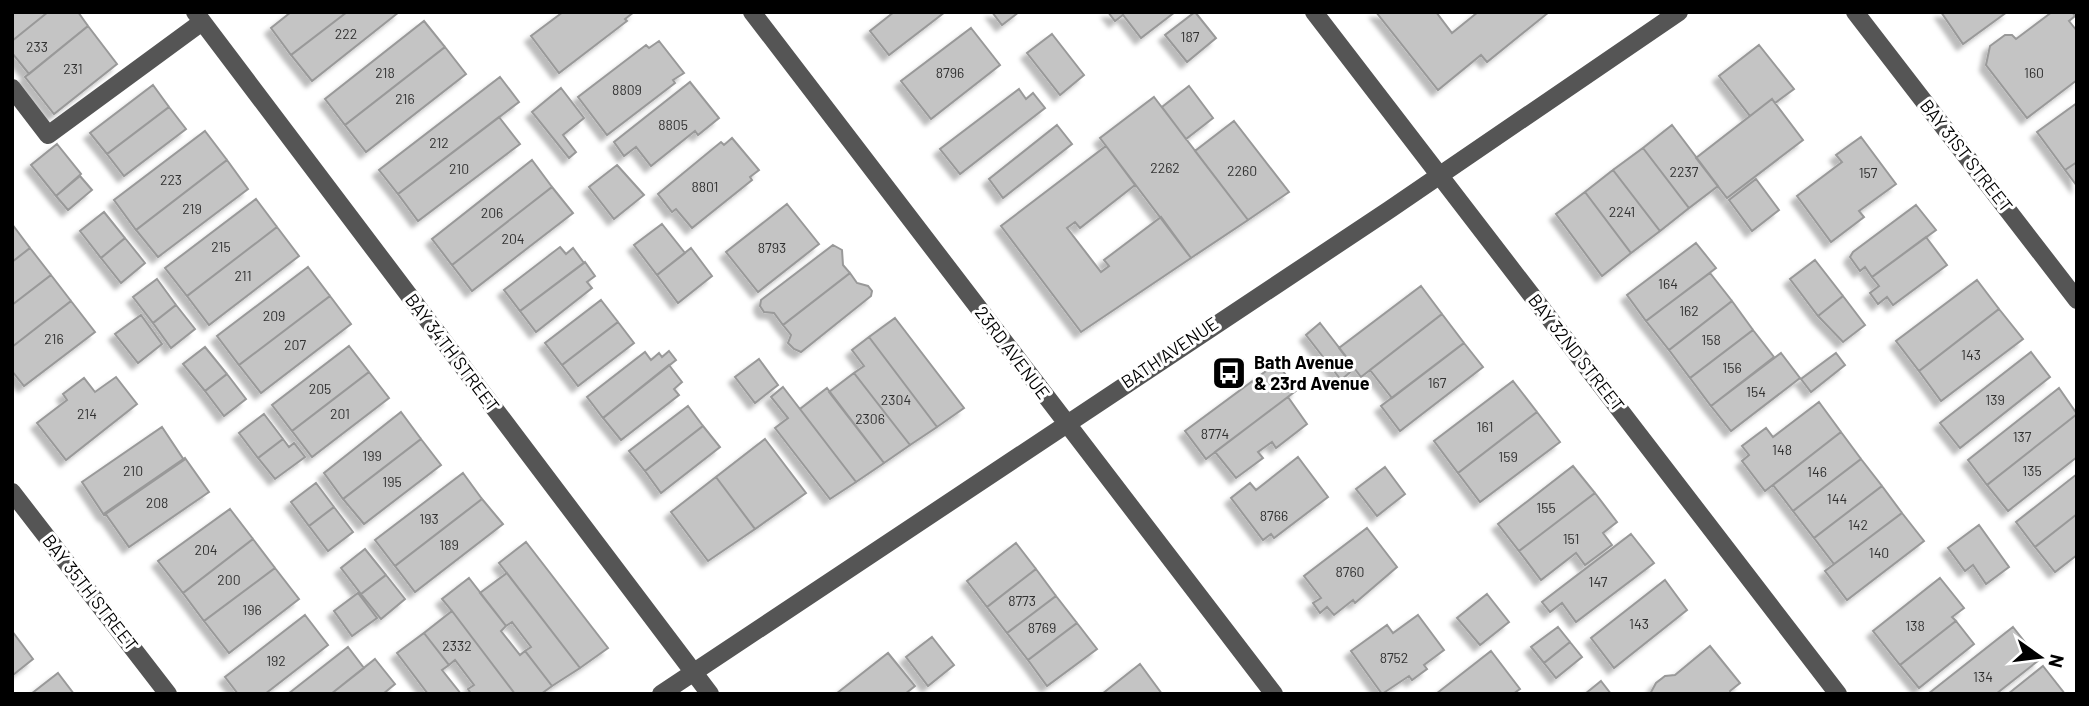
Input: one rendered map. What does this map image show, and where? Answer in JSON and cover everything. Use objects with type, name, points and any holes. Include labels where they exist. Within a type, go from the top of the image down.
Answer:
[{"type":"street","name":"23RD AVENUE","points":[[752,12],[1273,694]]},
{"type":"street","name":"BAY 32ND STREET","points":[[1314,12],[1838,694]]},
{"type":"street","name":"BATH AVENUE","points":[[661,694],[1439,176],[1679,12]]},
{"type":"street","name":"BAY 31ST STREET","points":[[1855,12],[2077,300]]},
{"type":"street","points":[[12,88],[48,135],[198,17]]},
{"type":"street","name":"BAY 34TH STREET","points":[[198,17],[710,694]]},
{"type":"street","name":"BAY 35TH STREET","points":[[12,492],[168,694]]},
{"type":"building","points":[[12,12],[48,12],[12,41]]},
{"type":"building","points":[[48,12],[78,12],[88,26],[29,74],[12,53],[12,41]]},
{"type":"building","points":[[291,12],[347,12],[291,55],[271,28]]},
{"type":"building","points":[[347,12],[399,12],[312,81],[291,55]]},
{"type":"building","points":[[563,12],[634,12],[625,19],[627,21],[559,73],[531,36]]},
{"type":"building","points":[[894,12],[945,12],[889,55],[870,31]]},
{"type":"building","points":[[992,12],[1019,12],[1002,25]]},
{"type":"building","points":[[1108,12],[1175,12],[1141,38],[1123,15],[1115,21]]},
{"type":"building","points":[[1195,12],[1216,38],[1187,62],[1165,35]]},
{"type":"building","points":[[1376,12],[1436,12],[1452,33],[1478,12],[1549,12],[1487,62],[1481,55],[1438,90]]},
{"type":"building","points":[[1941,12],[2007,12],[1963,44]]},
{"type":"building","points":[[2052,12],[2072,12],[2075,16],[2069,21],[2077,31],[2077,80],[2027,118],[1986,65],[1990,46],[2005,35],[2012,35],[2016,39]]},
{"type":"building","points":[[424,21],[445,47],[345,125],[325,99]]},
{"type":"building","points":[[88,26],[117,64],[54,114],[25,77]]},
{"type":"building","points":[[971,28],[1000,65],[931,119],[901,81]]},
{"type":"building","points":[[1052,34],[1084,75],[1060,95],[1027,53]]},
{"type":"building","points":[[659,41],[684,73],[673,80],[675,83],[607,135],[578,97],[646,45],[649,48]]},
{"type":"building","points":[[1759,45],[1794,89],[1775,103],[1772,99],[1750,116],[1719,76]]},
{"type":"building","points":[[445,47],[466,74],[366,152],[345,125]]},
{"type":"building","points":[[500,77],[519,102],[398,194],[379,170]]},
{"type":"building","points":[[690,82],[719,118],[698,135],[695,131],[651,166],[636,147],[624,156],[614,142]]},
{"type":"building","points":[[153,85],[169,107],[107,154],[90,133]]},
{"type":"building","points":[[1189,86],[1213,118],[1186,139],[1162,107]]},
{"type":"building","points":[[561,88],[584,118],[563,135],[576,152],[569,158],[532,112]]},
{"type":"building","points":[[1019,89],[1026,99],[1033,93],[1045,108],[960,174],[940,149]]},
{"type":"building","points":[[1154,97],[1248,220],[1191,258],[1100,138]]},
{"type":"building","points":[[1772,99],[1803,140],[1727,198],[1696,158]]},
{"type":"building","points":[[2077,103],[2077,162],[2065,170],[2037,132]]},
{"type":"building","points":[[169,107],[186,129],[124,176],[107,154]]},
{"type":"building","points":[[499,117],[520,144],[418,221],[398,194]]},
{"type":"building","points":[[1234,121],[1289,192],[1248,220],[1195,151]]},
{"type":"building","points":[[1057,125],[1072,144],[1003,198],[989,179]]},
{"type":"building","points":[[1672,125],[1718,186],[1689,208],[1643,148]]},
{"type":"building","points":[[205,131],[227,160],[136,230],[114,200]]},
{"type":"building","points":[[1861,137],[1896,184],[1859,211],[1864,217],[1831,242],[1797,196],[1842,162],[1836,155]]},
{"type":"building","points":[[732,138],[759,170],[750,177],[752,180],[692,228],[676,209],[672,212],[658,194],[721,142],[724,145]]},
{"type":"building","points":[[57,144],[81,174],[56,196],[31,165]]},
{"type":"building","points":[[1106,146],[1135,185],[1080,228],[1075,222],[1067,228],[1101,272],[1109,266],[1104,260],[1161,217],[1191,258],[1081,332],[1001,226]]},
{"type":"building","points":[[1643,148],[1689,208],[1660,231],[1613,170]]},
{"type":"building","points":[[227,160],[248,189],[158,257],[136,230]]},
{"type":"building","points":[[532,160],[552,187],[452,265],[432,239]]},
{"type":"building","points":[[2077,162],[2077,186],[2065,170]]},
{"type":"building","points":[[617,165],[644,195],[614,219],[589,187]]},
{"type":"building","points":[[1613,170],[1660,231],[1631,253],[1585,192]]},
{"type":"building","points":[[80,176],[92,190],[68,210],[56,196]]},
{"type":"building","points":[[1756,179],[1779,210],[1752,231],[1729,200]]},
{"type":"building","points":[[552,187],[573,213],[472,291],[452,265]]},
{"type":"building","points":[[1585,192],[1631,253],[1602,276],[1556,214]]},
{"type":"building","points":[[256,199],[277,227],[187,296],[165,268]]},
{"type":"building","points":[[787,204],[819,244],[758,292],[726,252]]},
{"type":"building","points":[[1916,205],[1936,230],[1872,277],[1865,267],[1860,271],[1850,257],[1853,252]]},
{"type":"building","points":[[104,212],[125,238],[101,258],[80,231]]},
{"type":"building","points":[[12,224],[30,248],[12,262]]},
{"type":"building","points":[[662,224],[685,253],[657,275],[634,245]]},
{"type":"building","points":[[277,227],[299,256],[209,325],[187,296]]},
{"type":"building","points":[[1926,237],[1947,265],[1893,305],[1887,297],[1878,304],[1870,293],[1879,286],[1872,277]]},
{"type":"building","points":[[125,238],[145,263],[121,283],[101,258]]},
{"type":"building","points":[[1696,243],[1716,268],[1646,321],[1627,295]]},
{"type":"building","points":[[833,245],[842,250],[843,265],[850,273],[783,325],[774,313],[764,312],[760,306],[761,300]]},
{"type":"building","points":[[560,247],[566,254],[573,248],[584,263],[520,311],[504,290]]},
{"type":"building","points":[[30,248],[51,275],[12,305],[12,262]]},
{"type":"building","points":[[691,248],[712,276],[678,303],[657,275]]},
{"type":"building","points":[[1815,260],[1843,296],[1818,316],[1790,279]]},
{"type":"building","points":[[585,262],[595,276],[587,282],[592,288],[536,332],[520,311]]},
{"type":"building","points":[[308,267],[330,296],[239,365],[217,336]]},
{"type":"building","points":[[850,273],[857,283],[868,286],[872,291],[871,296],[801,352],[794,349],[788,343],[791,335],[783,325]]},
{"type":"building","points":[[1710,273],[1732,301],[1669,350],[1646,321]]},
{"type":"building","points":[[51,275],[71,301],[12,347],[12,305]]},
{"type":"building","points":[[157,279],[176,305],[153,323],[133,297]]},
{"type":"building","points":[[1977,280],[1999,309],[1919,371],[1896,341]]},
{"type":"building","points":[[1421,286],[1442,314],[1361,377],[1339,348]]},
{"type":"building","points":[[330,296],[351,324],[261,393],[239,365]]},
{"type":"building","points":[[1843,296],[1865,325],[1843,342],[1818,316]]},
{"type":"building","points":[[601,300],[618,322],[562,365],[545,343]]},
{"type":"building","points":[[71,301],[95,332],[24,386],[12,371],[12,347]]},
{"type":"building","points":[[1732,301],[1753,330],[1690,378],[1669,350]]},
{"type":"building","points":[[176,305],[195,329],[171,348],[153,323]]},
{"type":"building","points":[[1999,309],[2023,339],[1941,401],[1919,371]]},
{"type":"building","points":[[1442,314],[1464,343],[1392,398],[1370,370]]},
{"type":"building","points":[[141,315],[162,344],[138,363],[115,334]]},
{"type":"building","points":[[895,318],[964,408],[937,427],[869,337]]},
{"type":"building","points":[[618,322],[634,343],[578,386],[562,365]]},
{"type":"building","points":[[1320,323],[1355,368],[1341,380],[1306,335]]},
{"type":"building","points":[[1753,330],[1774,357],[1711,406],[1690,378]]},
{"type":"building","points":[[869,337],[937,427],[910,445],[854,373],[864,366],[852,350]]},
{"type":"building","points":[[1464,343],[1483,367],[1400,431],[1381,406]]},
{"type":"building","points":[[349,346],[369,372],[292,431],[272,405]]},
{"type":"building","points":[[205,347],[227,374],[205,391],[183,364]]},
{"type":"building","points":[[669,351],[676,360],[603,418],[587,397],[645,352],[651,360],[659,353],[662,357]]},
{"type":"building","points":[[2031,352],[2050,377],[1960,448],[1940,423]]},
{"type":"building","points":[[1781,353],[1800,378],[1731,431],[1711,406]]},
{"type":"building","points":[[1836,353],[1845,365],[1811,392],[1801,379]]},
{"type":"building","points":[[759,359],[778,385],[755,403],[735,377]]},
{"type":"building","points":[[1277,363],[1297,390],[1206,459],[1185,431]]},
{"type":"building","points":[[669,365],[682,382],[674,389],[679,395],[621,440],[603,418]]},
{"type":"building","points":[[369,372],[389,398],[312,457],[292,431]]},
{"type":"building","points":[[854,373],[910,445],[884,463],[829,392]]},
{"type":"building","points":[[227,374],[246,399],[224,416],[205,391]]},
{"type":"building","points":[[116,377],[137,404],[66,460],[37,423],[67,400],[63,394],[84,378],[95,392]]},
{"type":"building","points":[[1513,381],[1537,412],[1458,473],[1434,441]]},
{"type":"building","points":[[783,387],[856,482],[830,499],[775,428],[788,418],[771,397]]},
{"type":"building","points":[[827,388],[884,463],[856,482],[800,409]]},
{"type":"building","points":[[2059,388],[2077,414],[1987,485],[1968,460]]},
{"type":"building","points":[[1288,397],[1307,424],[1276,448],[1272,442],[1258,452],[1263,458],[1236,478],[1215,452]]},
{"type":"building","points":[[1819,402],[1841,432],[1765,491],[1742,461],[1749,455],[1742,446],[1766,428],[1773,437]]},
{"type":"building","points":[[688,406],[703,426],[645,471],[629,451]]},
{"type":"building","points":[[401,412],[421,439],[343,499],[324,473]]},
{"type":"building","points":[[1537,412],[1560,442],[1480,502],[1458,473]]},
{"type":"building","points":[[264,414],[283,439],[258,458],[239,433]]},
{"type":"building","points":[[2077,414],[2077,457],[2008,511],[1987,485]]},
{"type":"building","points":[[703,426],[720,447],[661,493],[645,471]]},
{"type":"building","points":[[162,427],[184,460],[104,515],[82,482]]},
{"type":"building","points":[[1841,432],[1861,459],[1793,511],[1773,485]]},
{"type":"building","points":[[283,439],[289,447],[294,443],[305,457],[275,479],[258,458]]},
{"type":"building","points":[[421,439],[441,465],[364,524],[343,499]]},
{"type":"building","points":[[765,439],[806,493],[755,529],[716,477]]},
{"type":"building","points":[[1298,457],[1328,497],[1274,538],[1271,534],[1263,540],[1231,498],[1250,483],[1256,490]]},
{"type":"building","points":[[185,458],[209,492],[129,547],[105,513]]},
{"type":"building","points":[[1861,459],[1882,486],[1814,538],[1793,511]]},
{"type":"building","points":[[1573,466],[1595,493],[1519,551],[1498,524]]},
{"type":"building","points":[[1385,467],[1405,494],[1377,516],[1356,489]]},
{"type":"building","points":[[463,473],[482,499],[395,566],[375,540]]},
{"type":"building","points":[[2077,474],[2077,514],[2035,547],[2016,522]]},
{"type":"building","points":[[716,477],[755,529],[708,561],[671,512]]},
{"type":"building","points":[[316,483],[334,507],[309,526],[291,502]]},
{"type":"building","points":[[1882,486],[1902,513],[1834,564],[1814,538]]},
{"type":"building","points":[[1595,493],[1617,522],[1603,533],[1612,545],[1585,565],[1576,553],[1541,580],[1519,551]]},
{"type":"building","points":[[482,499],[503,524],[415,592],[395,566]]},
{"type":"building","points":[[334,507],[353,532],[328,551],[309,526]]},
{"type":"building","points":[[230,509],[253,539],[183,593],[158,561]]},
{"type":"building","points":[[1902,513],[1924,541],[1847,600],[1825,571]]},
{"type":"building","points":[[2077,514],[2077,555],[2055,572],[2035,547]]},
{"type":"building","points":[[1979,525],[2009,567],[1986,584],[1973,565],[1965,571],[1948,548]]},
{"type":"building","points":[[1367,528],[1397,567],[1355,603],[1353,600],[1334,615],[1327,607],[1320,613],[1313,603],[1321,598],[1304,576]]},
{"type":"building","points":[[1631,534],[1654,563],[1576,622],[1562,603],[1550,612],[1542,602]]},
{"type":"building","points":[[253,539],[275,568],[204,621],[183,593]]},
{"type":"building","points":[[526,542],[608,648],[580,668],[499,563]]},
{"type":"building","points":[[1016,543],[1036,569],[987,607],[967,581]]},
{"type":"building","points":[[365,549],[386,575],[361,594],[341,568]]},
{"type":"building","points":[[275,568],[299,599],[229,653],[204,621]]},
{"type":"building","points":[[1036,569],[1056,596],[1007,633],[987,607]]},
{"type":"building","points":[[507,573],[580,668],[552,686],[525,651],[531,647],[512,622],[506,626],[480,593]]},
{"type":"building","points":[[386,575],[405,599],[381,619],[361,594]]},
{"type":"building","points":[[469,578],[506,626],[501,631],[520,655],[525,651],[552,686],[541,694],[515,694],[442,599]]},
{"type":"building","points":[[1940,578],[1964,608],[1952,617],[1956,621],[1900,665],[1873,631]]},
{"type":"building","points":[[1665,580],[1687,610],[1614,668],[1591,638]]},
{"type":"building","points":[[358,593],[377,618],[352,636],[334,611]]},
{"type":"building","points":[[1487,594],[1509,622],[1480,645],[1457,618]]},
{"type":"building","points":[[1056,596],[1077,623],[1028,660],[1007,633]]},
{"type":"building","points":[[452,611],[515,694],[471,694],[468,689],[474,685],[455,660],[449,665],[424,633]]},
{"type":"building","points":[[305,615],[328,645],[265,694],[238,694],[225,677]]},
{"type":"building","points":[[1418,615],[1444,650],[1424,665],[1427,669],[1412,680],[1409,676],[1382,694],[1351,651],[1387,625],[1393,633]]},
{"type":"building","points":[[1956,621],[1974,644],[1919,688],[1900,665]]},
{"type":"building","points":[[1077,623],[1097,649],[1047,686],[1028,660]]},
{"type":"building","points":[[1558,627],[1570,642],[1544,663],[1531,647]]},
{"type":"building","points":[[2013,627],[2039,660],[1996,694],[1928,694]]},
{"type":"building","points":[[12,631],[33,659],[13,675],[12,679]]},
{"type":"building","points":[[424,633],[449,665],[442,670],[461,694],[428,694],[397,653]]},
{"type":"building","points":[[932,637],[954,665],[928,686],[906,657]]},
{"type":"building","points":[[1570,642],[1582,657],[1556,678],[1544,663]]},
{"type":"building","points":[[1710,646],[1740,683],[1730,691],[1731,694],[1650,694],[1656,683],[1665,676],[1675,675]]},
{"type":"building","points":[[348,647],[364,668],[331,694],[288,694]]},
{"type":"building","points":[[1491,651],[1520,689],[1513,694],[1436,694]]},
{"type":"building","points":[[888,653],[915,686],[905,694],[836,694]]},
{"type":"building","points":[[375,659],[395,684],[383,694],[331,694]]},
{"type":"building","points":[[1140,664],[1162,694],[1102,694]]},
{"type":"building","points":[[2043,666],[2065,694],[2008,694]]},
{"type":"building","points":[[58,673],[74,694],[31,694]]},
{"type":"building","points":[[1601,681],[1611,694],[1585,694]]},
{"type":"place","name":"Bath Avenue & 23rd Avenue","points":[[1229,373]]}]
